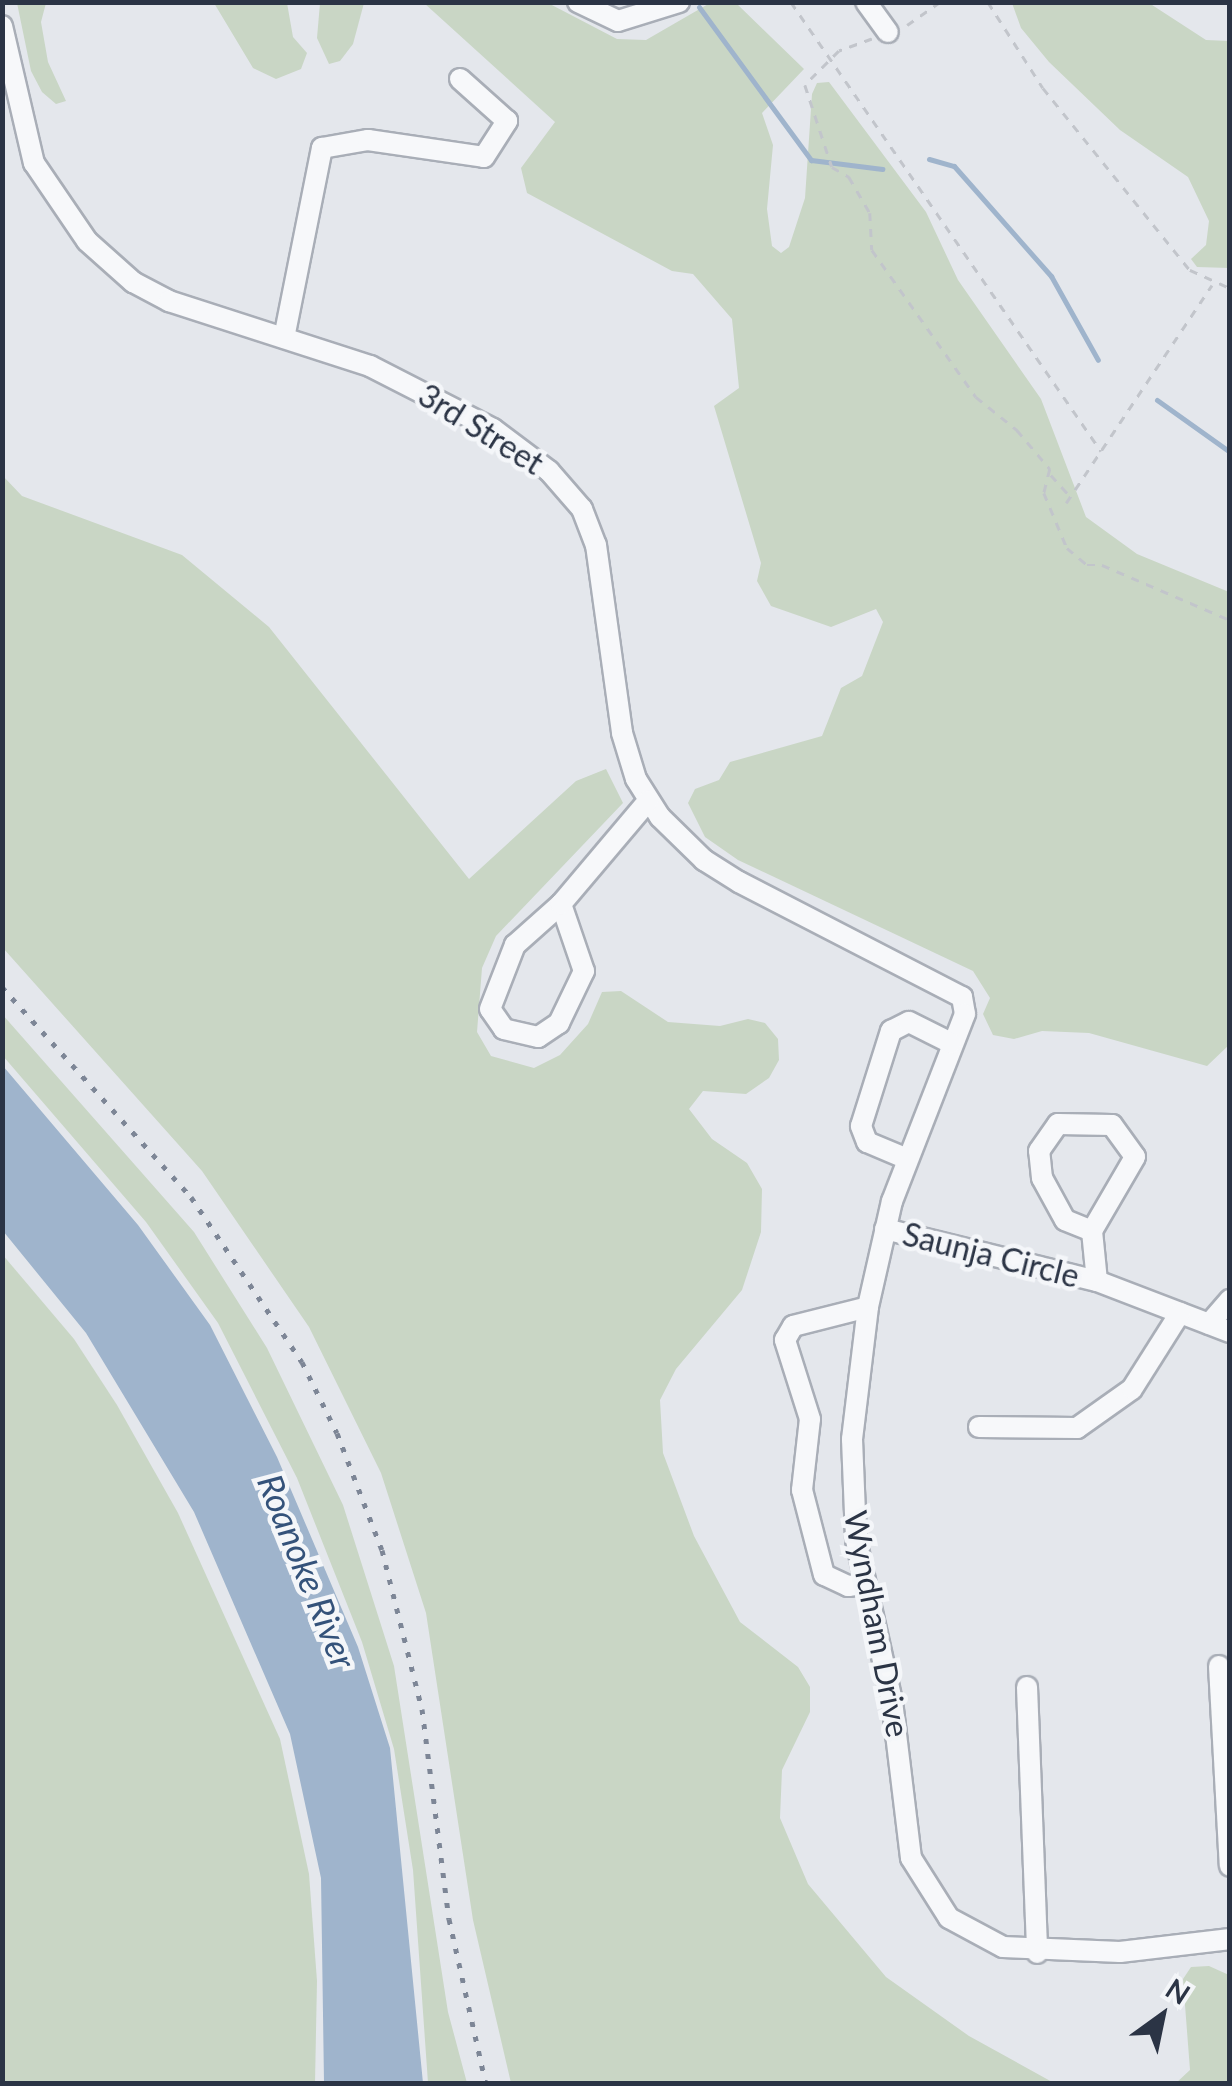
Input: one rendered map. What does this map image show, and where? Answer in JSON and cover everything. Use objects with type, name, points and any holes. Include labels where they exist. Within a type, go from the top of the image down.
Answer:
[{"type":"street","points":[[578,2],[618,21],[679,2]]},
{"type":"street","points":[[866,2],[888,32]]},
{"type":"street","name":"3rd Street","points":[[2,26],[34,162],[87,241],[133,282],[169,301],[284,338],[431,394],[521,448],[567,488],[596,545],[622,733],[648,801],[682,842],[739,882],[956,990]]},
{"type":"street","points":[[284,338],[322,148],[368,140],[484,157],[507,121],[460,79]]},
{"type":"street","points":[[561,904],[584,972],[559,1023],[538,1038],[504,1029],[490,1009],[515,944],[561,904],[648,801]]},
{"type":"street","name":"Wyndham Drive","points":[[956,990],[965,1014],[905,1158],[885,1229],[868,1307],[852,1439],[862,1584],[892,1702],[906,1836],[920,1878],[963,1928],[1003,1947],[1038,1953],[1140,1951],[1230,1939]]},
{"type":"street","points":[[905,1158],[867,1142],[862,1126],[890,1031],[908,1022],[951,1043]]},
{"type":"street","name":"Saunja Circle","points":[[1092,1231],[1064,1220],[1042,1178],[1039,1152],[1058,1124],[1112,1125],[1135,1157],[1092,1231],[1097,1281]]},
{"type":"street","name":"Saunja Circle","points":[[885,1229],[1097,1281],[1230,1332]]},
{"type":"street","points":[[1209,1324],[1230,1300]]},
{"type":"street","points":[[862,1584],[824,1575],[802,1490],[810,1419],[785,1340],[793,1326],[868,1307]]},
{"type":"street","points":[[979,1427],[1077,1428],[1132,1389],[1180,1313]]},
{"type":"street","points":[[1220,1666],[1230,1866]]},
{"type":"street","points":[[1027,1687],[1038,1953]]},
{"type":"path","points":[[791,2],[1101,451]]},
{"type":"path","points":[[940,2],[830,60],[805,86],[806,103],[828,140],[832,166],[848,177],[870,212],[872,250],[973,393],[996,419],[1017,430],[1072,496]]},
{"type":"path","points":[[988,2],[1044,88],[1190,270],[1213,284],[1230,288]]},
{"type":"path","points":[[1066,504],[1213,284]]},
{"type":"path","points":[[1050,474],[1044,493],[1061,540],[1076,555],[1230,620]]},
{"type":"path","points":[[1076,555],[1082,553]]},
{"type":"green space","points":[[17,3],[46,3],[41,22],[48,62],[66,101],[56,104],[42,92],[31,71]]},
{"type":"green space","points":[[214,3],[287,3],[293,37],[307,53],[301,69],[276,79],[253,68]]},
{"type":"green space","points":[[320,3],[364,3],[353,44],[340,61],[329,64],[317,38]]},
{"type":"green space","points":[[424,3],[548,3],[617,39],[646,40],[710,3],[736,3],[804,69],[762,113],[773,145],[767,209],[772,246],[781,253],[789,247],[805,198],[812,94],[817,83],[829,82],[926,212],[958,280],[1041,399],[1086,517],[1137,554],[1229,592],[1230,1044],[1207,1066],[1089,1033],[1042,1031],[1014,1039],[993,1035],[983,1014],[990,998],[973,971],[738,860],[705,837],[688,803],[695,789],[719,780],[730,762],[822,736],[841,688],[862,676],[883,622],[876,609],[831,627],[771,606],[757,581],[761,563],[714,406],[739,388],[732,319],[693,274],[672,271],[527,193],[521,168],[555,122]]},
{"type":"green space","points":[[1012,3],[1149,3],[1206,40],[1229,41],[1229,268],[1197,267],[1191,259],[1206,245],[1209,221],[1188,177],[1120,130],[1049,62],[1021,28]]},
{"type":"green space","points":[[3,476],[22,496],[182,555],[269,627],[469,879],[576,781],[606,769],[623,803],[496,936],[482,968],[477,1032],[491,1056],[534,1068],[560,1055],[588,1024],[602,992],[621,991],[668,1022],[720,1026],[748,1019],[765,1023],[778,1039],[779,1060],[769,1078],[746,1094],[703,1091],[689,1109],[712,1139],[747,1163],[762,1189],[761,1232],[742,1290],[676,1369],[660,1400],[663,1453],[694,1536],[740,1622],[798,1667],[810,1687],[810,1712],[782,1770],[780,1818],[808,1884],[886,1977],[969,2036],[1054,2083],[511,2083],[473,1920],[426,1613],[381,1473],[309,1327],[202,1171],[3,948]]},
{"type":"green space","points":[[2,1014],[194,1232],[267,1348],[343,1505],[394,1666],[448,2012],[467,2083],[428,2083],[413,1870],[394,1749],[362,1642],[297,1478],[218,1323],[146,1222],[3,1056]]},
{"type":"green space","points":[[2,1254],[74,1339],[117,1405],[178,1513],[280,1739],[309,1874],[317,1981],[315,2083],[3,2083]]},
{"type":"green space","points":[[1209,1966],[1229,1975],[1229,2083],[1176,2083],[1190,2070],[1183,1979],[1191,1967]]},
{"type":"water","name":"Roanoke River","points":[[3,1066],[138,1225],[210,1325],[277,1457],[358,1647],[390,1748],[423,2083],[324,2083],[321,1878],[290,1734],[194,1512],[86,1333],[3,1231]]},
{"type":"waterway","points":[[699,7],[811,160],[882,169]]},
{"type":"waterway","points":[[929,159],[954,166],[1051,276],[1098,360]]},
{"type":"waterway","points":[[1157,400],[1230,452]]},
{"type":"railway","points":[[2,987],[191,1197],[302,1362],[337,1433],[382,1550],[422,1709],[449,1919],[486,2084]]}]
